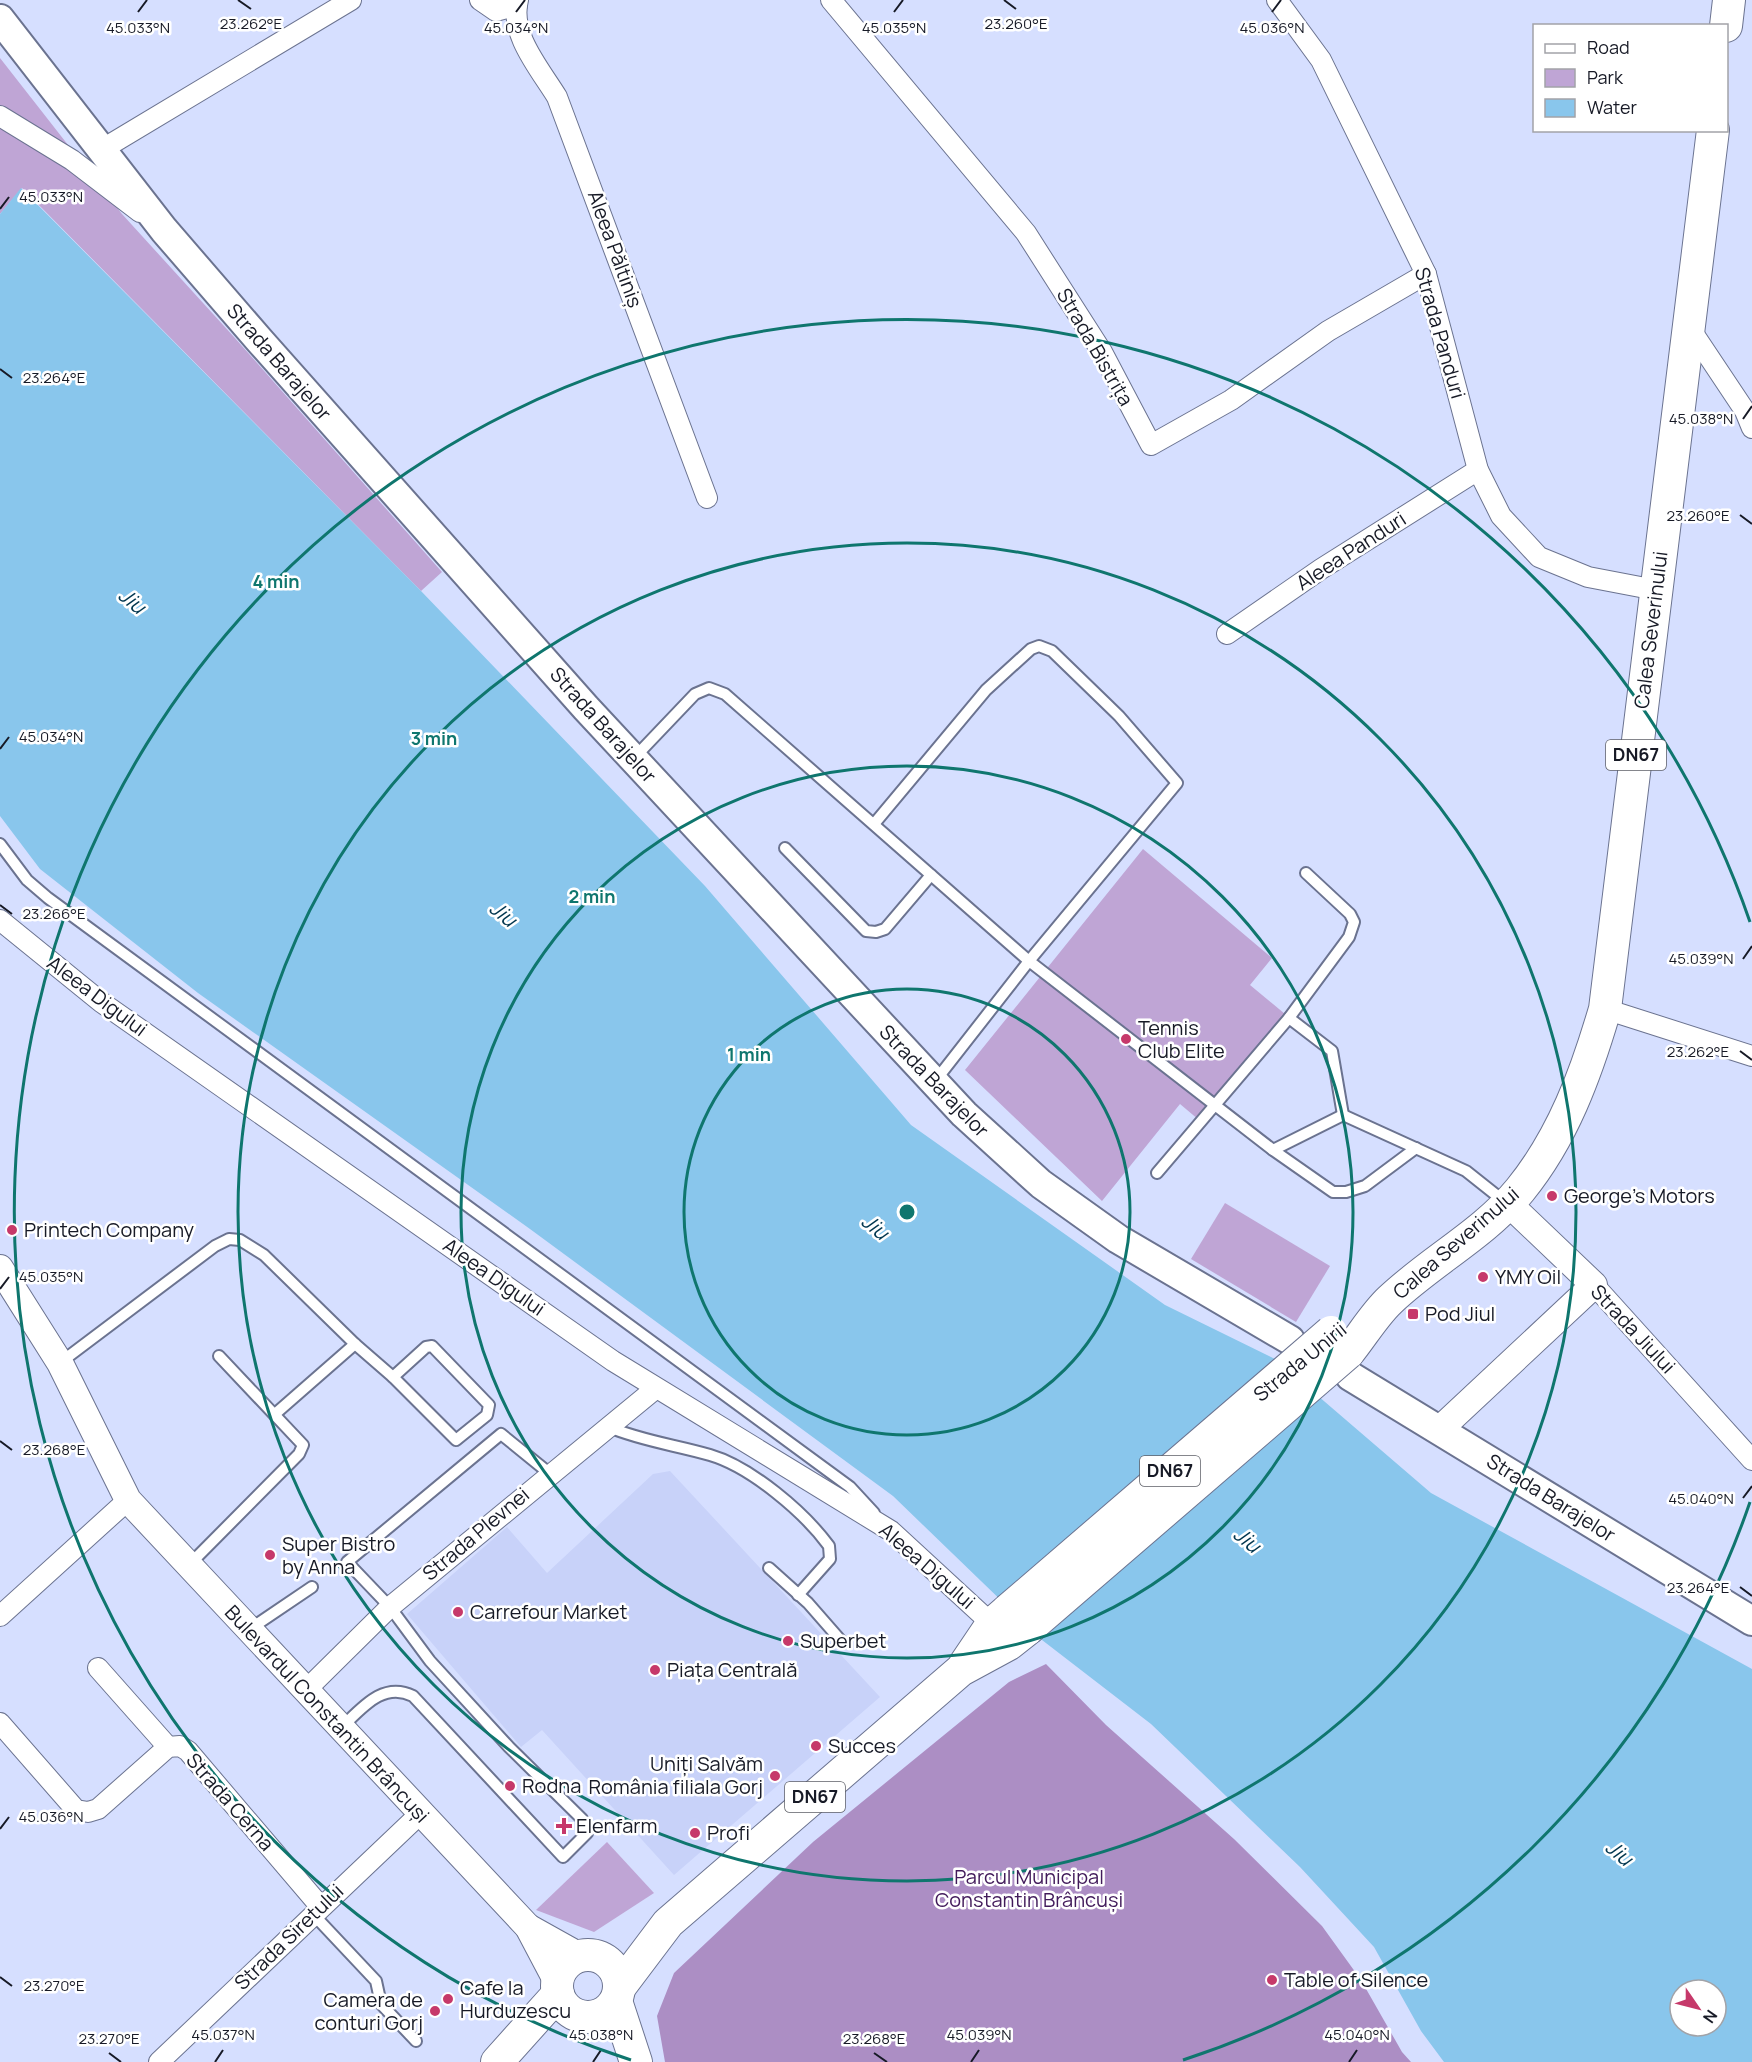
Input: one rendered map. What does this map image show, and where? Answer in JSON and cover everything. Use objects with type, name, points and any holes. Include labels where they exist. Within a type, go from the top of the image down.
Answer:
[{"type":"main road","points":[[1726,24],[1729,0]]},
{"type":"main road","name":"Strada Barajelor","points":[[0,19],[164,230],[260,342],[633,758],[934,1083],[991,1141],[1065,1202],[1150,1259],[1290,1341]]},
{"type":"main road","name":"Calea Severinului","points":[[1389,1301],[1508,1203],[1547,1155],[1589,1063],[1605,1010],[1713,132]]},
{"type":"main road","name":"Strada Unirii","points":[[668,1923],[590,1957],[569,1962],[561,1971],[567,2001],[596,2017],[608,2011],[668,1923],[961,1670],[1009,1644],[1010,1621],[1343,1354],[1389,1301]]},
{"type":"main road","name":"Strada Barajelor","points":[[1343,1354],[1440,1429],[1752,1621]]},
{"type":"main road","points":[[590,1957],[611,1965],[618,1976],[618,1994],[636,2062]]},
{"type":"main road","name":"Strada Unirii","points":[[497,2062],[567,2001]]},
{"type":"main road","name":"Strada Unirii","points":[[511,2062],[567,2001]]},
{"type":"main road","name":"Bulevardul Constantin Brâncuși","points":[[567,2001],[626,2062]]},
{"type":"street","points":[[101,150],[351,0]]},
{"type":"street","name":"Aleea Păltiniș","points":[[480,0],[496,11],[518,3],[516,24],[561,108],[706,498]]},
{"type":"street","name":"Strada Bistrița","points":[[831,0],[1026,233],[1102,352],[1151,445],[1231,400],[1328,331],[1426,274]]},
{"type":"street","name":"Strada Panduri","points":[[1277,0],[1321,60],[1426,274],[1478,470],[1501,516],[1539,557],[1588,577],[1656,590]]},
{"type":"street","points":[[0,116],[72,160],[164,230]]},
{"type":"street","points":[[1689,327],[1744,411],[1752,428]]},
{"type":"street","name":"Aleea Panduri","points":[[1227,634],[1321,570],[1478,470]]},
{"type":"street","name":"Aleea Digului","points":[[0,920],[101,1002],[655,1389],[891,1531],[1010,1621]]},
{"type":"street","points":[[1605,1010],[1752,1056]]},
{"type":"street","name":"Strada Jiului","points":[[1508,1203],[1594,1285],[1752,1460]]},
{"type":"street","name":"Bulevardul Constantin Brâncuși","points":[[0,1268],[60,1363],[128,1500],[528,1926],[567,2001]]},
{"type":"street","points":[[1440,1429],[1594,1285]]},
{"type":"street","name":"Strada Plevnei","points":[[306,1690],[390,1606],[549,1473],[655,1389]]},
{"type":"street","points":[[0,1616],[128,1500]]},
{"type":"street","points":[[98,1668],[168,1747]]},
{"type":"street","name":"Strada Cerna","points":[[0,1723],[76,1810],[88,1812],[98,1809],[168,1747],[180,1746],[188,1751],[316,1910]]},
{"type":"street","name":"Strada Siretului","points":[[159,2062],[316,1910],[421,1813]]},
{"type":"street","name":"Bulevardul Constantin Brâncuși","points":[[528,1926],[590,1957]]},
{"type":"lane","points":[[874,824],[986,690],[1031,649],[1039,646],[1052,651],[1119,716],[1177,783],[1029,961],[934,1083]]},
{"type":"lane","points":[[633,758],[695,694],[709,688],[725,694],[1029,961],[1273,1150],[1332,1192],[1346,1192],[1365,1186],[1416,1148]]},
{"type":"lane","points":[[0,843],[27,880],[48,898],[850,1487],[891,1531]]},
{"type":"lane","points":[[785,848],[866,931],[876,932],[885,929],[931,875]]},
{"type":"lane","points":[[1157,1173],[1289,1018],[1349,937],[1354,922],[1350,914],[1306,873]]},
{"type":"lane","points":[[1289,1018],[1332,1051],[1343,1114]]},
{"type":"lane","points":[[1343,1114],[1466,1171],[1508,1203]]},
{"type":"lane","points":[[1273,1150],[1343,1114]]},
{"type":"lane","points":[[60,1363],[215,1246],[229,1239],[240,1240],[264,1255],[456,1440],[487,1415],[489,1410],[489,1405],[432,1346],[426,1347],[393,1377]]},
{"type":"lane","points":[[275,1414],[355,1344]]},
{"type":"lane","points":[[188,1566],[299,1454],[303,1445],[219,1356]]},
{"type":"lane","points":[[609,1426],[626,1434],[712,1456],[746,1470],[799,1514],[829,1546],[830,1559],[798,1595]]},
{"type":"lane","points":[[341,1728],[370,1700],[387,1690],[406,1692],[414,1696],[563,1857],[587,1833],[582,1819],[508,1747],[430,1661],[390,1606],[347,1562],[493,1438],[501,1434],[549,1473]]},
{"type":"lane","points":[[769,1568],[843,1643]]},
{"type":"lane","points":[[249,1630],[312,1587]]},
{"type":"lane","points":[[316,1910],[376,1981],[381,2004],[416,2041]]},
{"type":"shaded area","name":"Piața Centrală","points":[[670,1471],[880,1697],[674,1875],[542,1730],[521,1747],[407,1614],[507,1527],[547,1573],[653,1474]]},
{"type":"green space","points":[[0,58],[122,214],[442,572],[421,591],[22,188],[0,214]]},
{"type":"green space","name":"Tennis Club Elite","points":[[1143,849],[1272,958],[1250,985],[1285,1014],[1199,1120],[1180,1104],[1102,1201],[965,1070]]},
{"type":"green space","points":[[1225,1203],[1330,1266],[1296,1322],[1191,1259]]},
{"type":"green space","name":"Parcul Municipal Constantin Brâncuși","points":[[1046,1664],[1106,1725],[1234,1839],[1322,1926],[1361,1980],[1402,2052],[1411,2062],[665,2062],[657,2016],[674,1973],[813,1842],[1009,1682]]},
{"type":"green space","points":[[607,1842],[654,1893],[594,1932],[536,1910]]},
{"type":"water","name":"Jiu","points":[[21,188],[421,591],[705,886],[911,1125],[1165,1305],[1275,1359],[1431,1493],[1752,1669],[1752,2062],[1444,2062],[1421,2031],[1374,1947],[1300,1867],[1151,1724],[1042,1640],[893,1496],[530,1229],[198,993],[40,869],[0,816],[0,214]]},
{"type":"place","name":"Tennis Club Elite","points":[[1126,1039]]},
{"type":"place","name":"George's Motors","points":[[1552,1196]]},
{"type":"place","name":"Printech Company","points":[[12,1230]]},
{"type":"place","name":"YMY Oil","points":[[1483,1277]]},
{"type":"place","name":"Pod Jiul","points":[[1413,1314]]},
{"type":"place","name":"Super Bistro by Anna","points":[[270,1555]]},
{"type":"place","name":"Carrefour Market","points":[[458,1612]]},
{"type":"place","name":"Superbet","points":[[788,1641]]},
{"type":"place","name":"Piața Centrală","points":[[655,1670]]},
{"type":"place","name":"Succes","points":[[816,1746]]},
{"type":"place","name":"Uniți Salvăm România filiala Gorj","points":[[775,1776]]},
{"type":"place","name":"Rodna","points":[[510,1786]]},
{"type":"place","name":"Elenfarm","points":[[564,1826]]},
{"type":"place","name":"Profi","points":[[695,1833]]},
{"type":"place","name":"Table of Silence","points":[[1272,1980]]},
{"type":"place","name":"Cafe la Hurduzescu","points":[[448,1999]]},
{"type":"place","name":"Camera de conturi Gorj","points":[[435,2011]]}]
